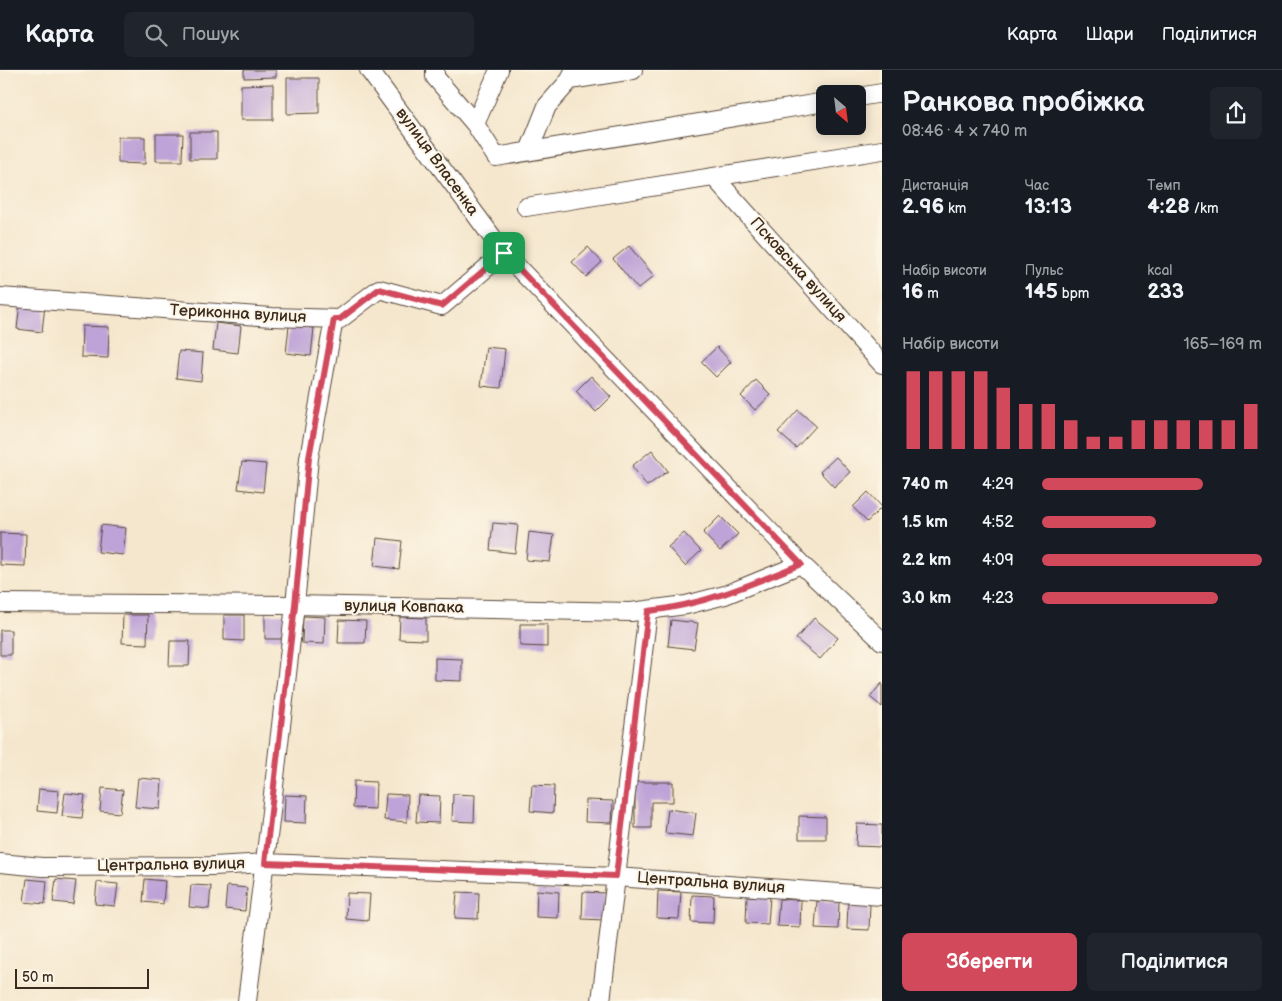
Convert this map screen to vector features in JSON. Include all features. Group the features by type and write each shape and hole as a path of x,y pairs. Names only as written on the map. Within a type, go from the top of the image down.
{"street":[{"name":"вулиця Власенка","path":"369,70 504,253 801,564 882,641"},
{"path":"435,70 435,77 476,124 496,157 816,103"},
{"path":"476,124 499,70"},
{"path":"529,151 547,106 572,75 633,70"},
{"path":"866,96 882,93"},
{"path":"526,207 882,150"},
{"name":"Псковська вулиця","path":"714,177 882,364"},
{"path":"247,1001 295,605 309,458 334,319 340,319 379,289 442,306 504,253"},
{"name":"Териконна вулиця","path":"0,297 272,317 334,319"},
{"name":"вулиця Ковпака","path":"0,603 295,605 631,612 686,605 725,595 801,564"},
{"path":"601,1001 648,611"},
{"name":"Центральна вулиця","path":"0,863 42,867 213,866 265,863 616,876 882,896"}],"building":[{"path":"244,70 276,70 276,77 244,78"},
{"path":"287,78 319,78 319,113 287,114"},
{"path":"273,84 273,120 241,120 241,85"},
{"path":"190,132 217,132 217,159 190,159"},
{"path":"156,134 183,134 182,161 156,161"},
{"path":"118,137 145,137 145,164 118,163"},
{"path":"629,246 654,276 638,289 613,259"},
{"path":"588,247 602,262 586,277 572,262"},
{"path":"20,302 45,305 42,332 17,329"},
{"path":"216,323 241,326 238,353 213,350"},
{"path":"82,326 109,327 108,358 81,357"},
{"path":"289,326 314,328 311,356 286,353"},
{"path":"486,347 505,349 501,388 481,386"},
{"path":"717,347 731,362 716,377 701,362"},
{"path":"179,351 203,353 201,381 176,378"},
{"path":"591,376 611,397 596,412 576,391"},
{"path":"756,380 771,395 755,410 741,396"},
{"path":"798,410 816,426 796,448 778,432"},
{"path":"652,450 668,471 647,486 632,466"},
{"path":"836,457 850,472 834,487 820,472"},
{"path":"242,462 266,464 263,492 238,489"},
{"path":"868,492 882,507 867,522 853,507"},
{"path":"720,516 738,534 720,551 703,533"},
{"path":"493,523 518,525 515,553 490,550"},
{"path":"101,525 126,528 123,555 98,552"},
{"path":"529,532 554,535 550,562 526,560"},
{"path":"0,533 26,534 25,566 0,565"},
{"path":"684,533 701,551 685,566 668,547"},
{"path":"377,538 402,541 399,569 374,566"},
{"path":"265,614 285,614 285,639 265,639"},
{"path":"123,615 148,615 147,644 122,643"},
{"path":"224,615 244,615 244,641 224,640"},
{"path":"303,616 325,617 324,644 302,643"},
{"path":"400,617 426,618 426,640 399,639"},
{"path":"814,618 838,638 820,659 796,639"},
{"path":"339,620 366,621 365,643 338,643"},
{"path":"671,620 698,623 694,649 668,646"},
{"path":"520,624 547,624 547,647 520,646"},
{"path":"0,630 11,630 11,655 0,655"},
{"path":"170,641 190,641 189,666 169,666"},
{"path":"435,658 462,659 462,681 435,680"},
{"path":"882,683 882,707 870,697"},
{"path":"138,778 162,780 160,809 135,807"},
{"path":"354,781 376,782 375,809 353,808"},
{"path":"635,782 673,782 673,802 651,802 651,828 635,828"},
{"path":"532,785 554,786 553,813 530,811"},
{"path":"102,788 123,790 120,813 100,811"},
{"path":"39,789 59,791 57,813 37,811"},
{"path":"65,793 85,795 82,818 62,816"},
{"path":"386,794 408,795 407,822 384,820"},
{"path":"453,794 475,795 474,822 452,821"},
{"path":"285,795 307,796 306,823 284,822"},
{"path":"418,795 440,796 439,823 416,822"},
{"path":"586,800 613,801 612,823 585,822"},
{"path":"668,809 696,813 693,836 665,833"},
{"path":"799,816 826,817 826,839 799,839"},
{"path":"857,824 882,825 882,847 856,846"},
{"path":"27,879 47,881 45,904 24,902"},
{"path":"56,879 76,881 73,904 53,902"},
{"path":"145,879 165,881 163,904 143,902"},
{"path":"97,882 118,884 115,906 95,904"},
{"path":"191,885 211,886 209,909 189,907"},
{"path":"227,886 247,888 245,911 225,909"},
{"path":"537,890 559,892 558,918 536,917"},
{"path":"658,891 681,892 679,919 657,918"},
{"path":"457,892 479,893 478,919 455,918"},
{"path":"583,892 606,893 604,920 582,919"},
{"path":"347,893 370,894 368,921 346,919"},
{"path":"692,895 714,896 713,923 691,922"},
{"path":"747,896 770,897 768,924 746,923"},
{"path":"779,899 801,900 800,927 777,926"},
{"path":"817,901 839,902 838,929 815,928"},
{"path":"848,902 870,903 869,930 847,929"}],"route":[{"path":"504,253 801,564 725,595 686,605 648,611 616,876 265,863 295,605 309,458 334,319 340,319 379,289 442,306 504,253"}]}
